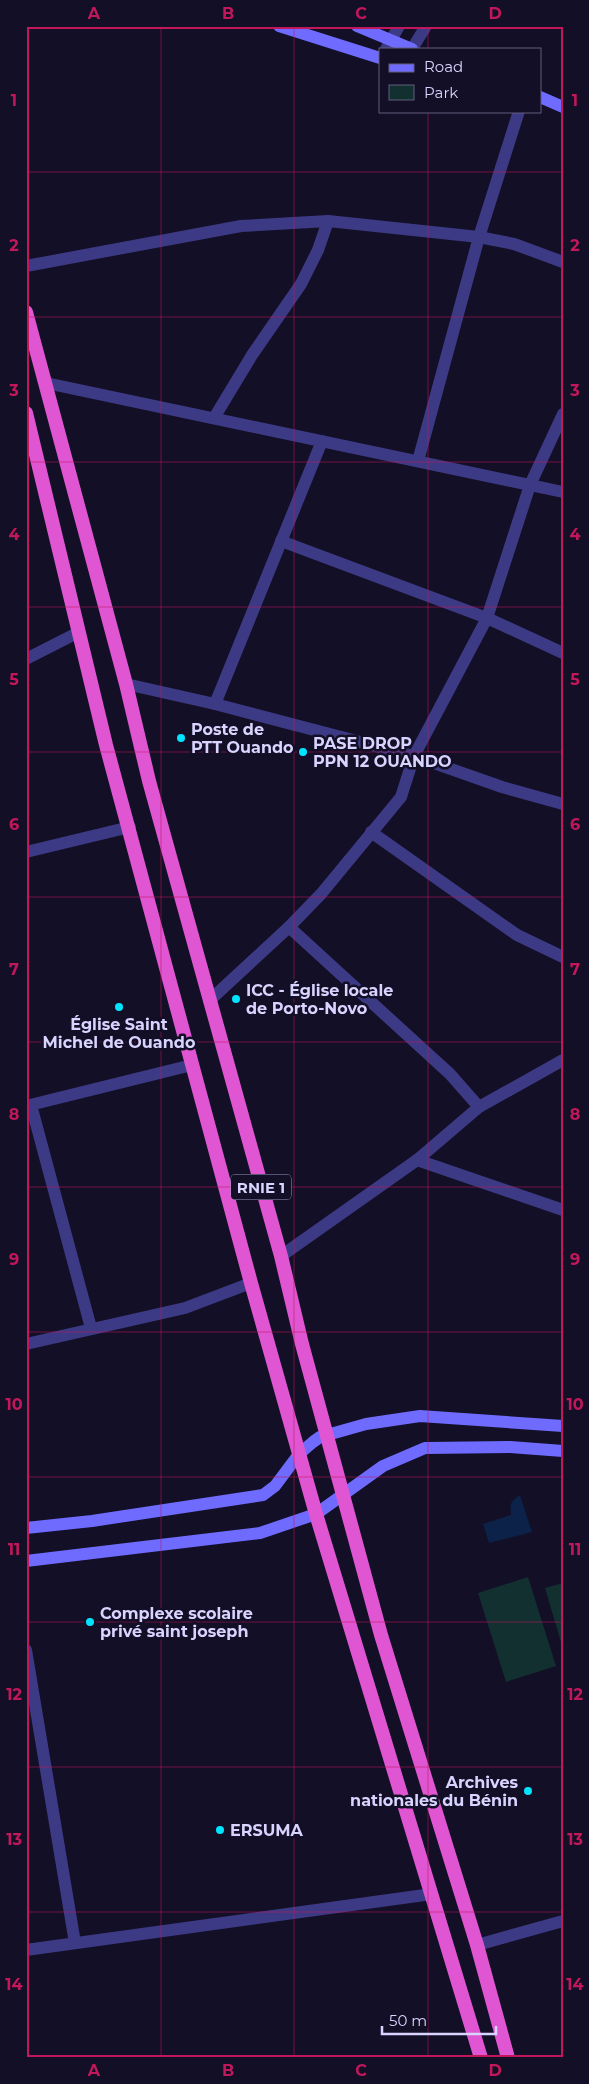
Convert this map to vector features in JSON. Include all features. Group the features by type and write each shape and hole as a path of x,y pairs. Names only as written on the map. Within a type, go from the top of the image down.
{"highway":[{"name":"RNIE 1","path":"26,312 126,684 148,781 280,1256 326,1435 344,1493 384,1644 477,1946 508,2058"},
{"name":"RNIE 1","path":"26,414 106,745 130,826 251,1283 316,1514 482,2058"}],"main road":[{"path":"279,26 379,58"},
{"path":"357,26 388,44 407,48"},
{"path":"542,98 563,107"},
{"path":"26,1528 92,1521 264,1494 275,1486 299,1454 313,1442 326,1435 366,1424 420,1416 563,1426"},
{"path":"26,1561 260,1534 316,1514 394,1459 425,1448 510,1446 563,1451"}],"street":[{"path":"388,44 399,26"},
{"path":"413,48 426,26"},
{"path":"418,460 479,237 519,112"},
{"path":"214,418 252,355 301,284 318,250 328,221"},
{"path":"26,266 241,226 328,221 479,237 522,246 563,262"},
{"path":"46,383 563,492"},
{"path":"209,1001 289,927 321,894 401,797 414,756 487,618 530,485 563,414"},
{"path":"215,704 322,441"},
{"path":"281,541 487,618 563,653"},
{"path":"26,659 79,632"},
{"path":"126,684 215,704 414,756 502,787 563,804"},
{"path":"26,852 130,826"},
{"path":"371,832 517,935 563,956"},
{"path":"289,927 456,1081 479,1107"},
{"path":"280,1256 417,1160 479,1107 563,1060"},
{"path":"91,1328 28,1106 192,1065"},
{"path":"417,1160 563,1210"},
{"path":"26,1344 185,1308 251,1283"},
{"path":"26,1650 75,1943"},
{"path":"26,1950 432,1894"},
{"path":"477,1946 563,1921"}],"green space":[{"path":"528,1577 556,1666 506,1682 478,1593"},
{"path":"563,1583 563,1649 545,1588"}],"water":[{"path":"520,1495 532,1532 489,1543 483,1524 511,1515 511,1503"}],"place":[{"name":"Poste de PTT Ouando","path":"181,738"},
{"name":"PASE DROP PPN 12 OUANDO","path":"303,752"},
{"name":"ICC - Église locale de Porto-Novo","path":"236,999"},
{"name":"Église Saint Michel de Ouando","path":"119,1007"},
{"name":"Complexe scolaire privé saint joseph","path":"90,1622"},
{"name":"Archives nationales du Bénin","path":"528,1791"},
{"name":"ERSUMA","path":"220,1830"}]}
